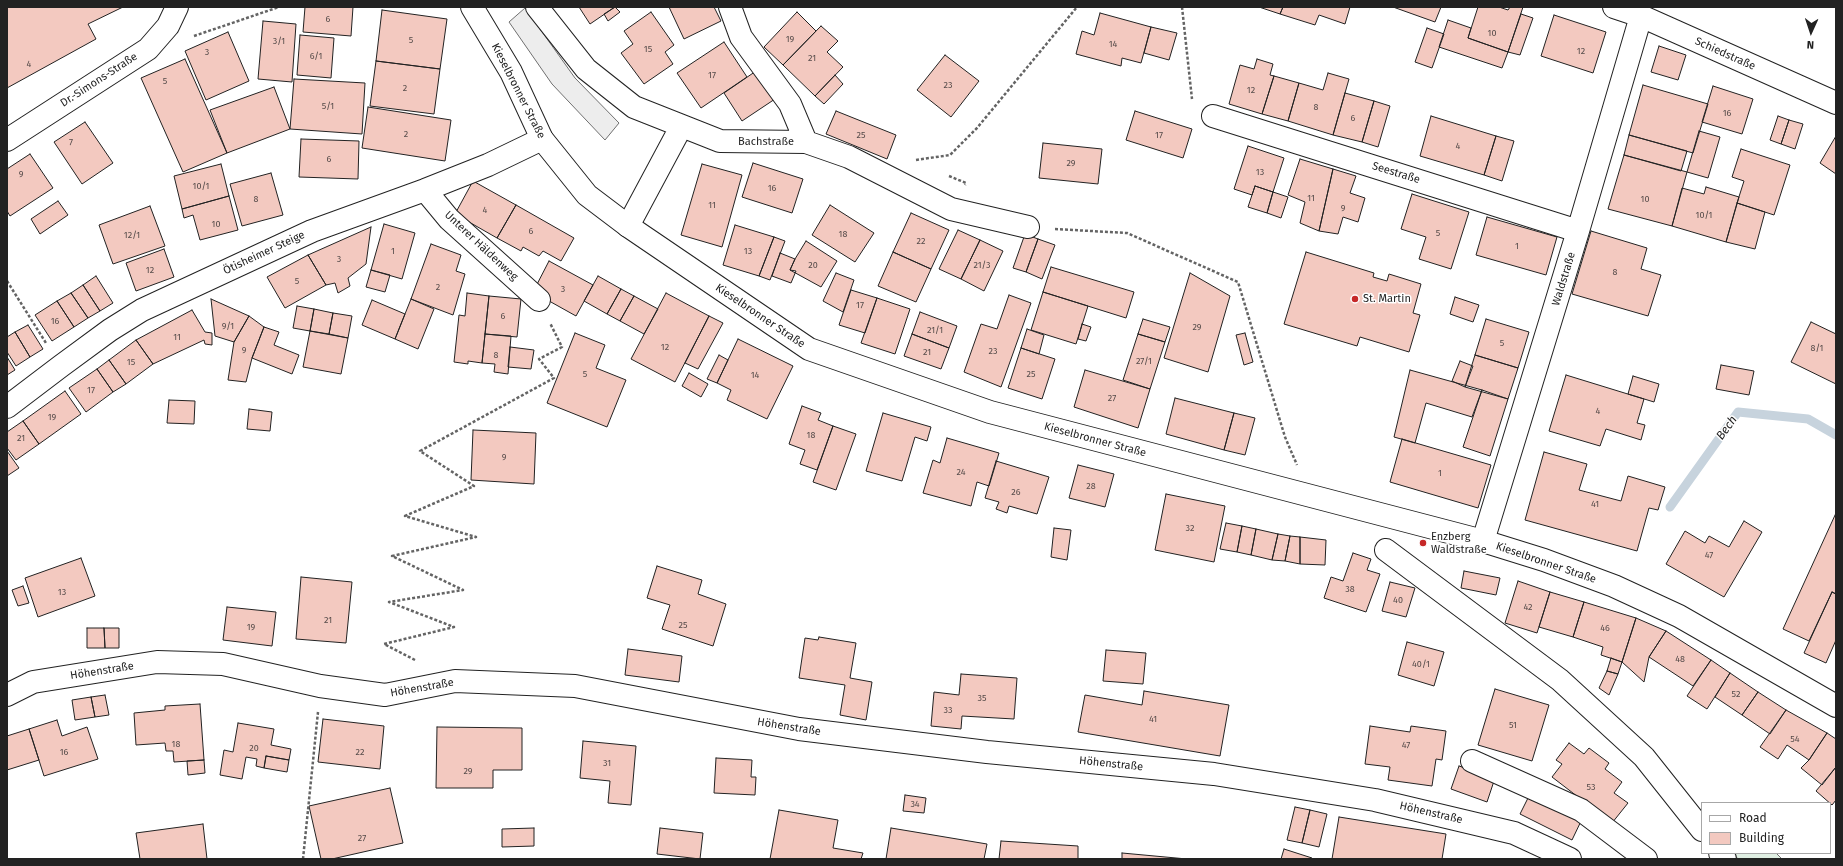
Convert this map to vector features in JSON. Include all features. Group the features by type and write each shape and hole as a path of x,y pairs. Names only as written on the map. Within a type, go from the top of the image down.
{"street":[{"name":"Kieselbronner Straße","path":"472,7 511,72 542,139 587,195 628,226 809,349 990,412 1483,541 1544,560 1600,581 1679,616 1836,706"},
{"name":"Bachstraße","path":"537,7 581,73 634,107 681,127 720,141 806,142 848,157 951,209 1028,227"},
{"path":"730,7 741,37 790,104 806,142"},
{"name":"Schiedstraße","path":"1614,7 1641,16 1836,103"},
{"name":"Dr.-Simons-Straße","path":"7,140 148,49 172,16"},
{"name":"Waldstraße","path":"1483,541 1578,231 1641,16"},
{"name":"Seestraße","path":"1213,116 1578,231"},
{"path":"628,226 681,127"},
{"name":"Ötisheimer Steige","path":"7,407 110,330 142,310 312,231 425,190 488,165 542,139"},
{"name":"Unterer Häldenweg","path":"425,190 449,219 539,300"},
{"path":"1386,550 1560,680 1644,757 1701,829"},
{"name":"Höhenstraße","path":"7,695 33,682 157,662 223,664 320,686 385,695 455,681 575,686 799,729 987,752 1214,774 1391,804 1514,833 1570,859"},
{"path":"1472,761 1581,810 1646,859"}],"path":[{"path":"172,16 190,37 279,7"},
{"path":"918,164 912,161 950,155 977,128 1077,7"},
{"path":"1182,7 1193,107 1213,116"},
{"path":"946,174 966,183"},
{"path":"1028,227 1127,233 1238,282 1285,437 1300,472 1299,493"},
{"path":"7,281 61,366"},
{"path":"416,661 384,644 454,627 389,602 463,590 392,556 476,537 405,516 474,486 420,451 554,378 539,359 562,347 539,300"},
{"path":"303,859 320,686"}],"green space":[{"path":"1734,854 1777,854 1782,859 1738,859"}],"shaded area":[{"path":"525,8 575,78 619,123 605,140 552,84 509,22"}],"building":[{"path":"7,7 123,7 88,24 96,39 7,88"},
{"path":"305,7 353,7 351,36 303,32"},
{"path":"579,7 615,7 590,24"},
{"path":"615,7 620,12 608,21 604,14"},
{"path":"669,7 714,7 721,21 684,39"},
{"path":"1259,7 1283,7 1280,14"},
{"path":"1283,7 1350,7 1345,24 1319,15 1315,25 1280,14"},
{"path":"1393,7 1441,7 1435,22"},
{"path":"1478,7 1499,7 1508,10 1510,7 1523,7 1508,52 1468,38"},
{"path":"382,10 447,19 440,69 376,61"},
{"path":"651,12 674,45 665,52 673,64 644,84 621,53 633,44 624,31"},
{"path":"797,12 816,31 783,65 764,47"},
{"path":"1100,13 1151,27 1141,63 1122,58 1121,66 1076,54 1082,31 1094,35"},
{"path":"1521,14 1533,18 1520,55 1508,52"},
{"path":"1554,15 1606,32 1593,73 1541,56"},
{"path":"1448,20 1471,28 1468,38 1508,52 1502,68 1439,47"},
{"path":"263,21 296,24 292,82 258,79"},
{"path":"821,26 838,41 827,52 843,67 815,96 783,65"},
{"path":"1151,27 1177,33 1169,60 1144,53"},
{"path":"1427,28 1444,34 1432,68 1415,62"},
{"path":"228,32 249,81 206,100 185,51"},
{"path":"300,35 334,38 331,78 297,75"},
{"path":"724,42 747,77 701,108 677,73"},
{"path":"1659,46 1686,55 1678,80 1651,72"},
{"path":"945,55 979,81 951,117 917,90"},
{"path":"185,59 227,153 183,172 141,78"},
{"path":"1257,59 1273,64 1270,75 1274,76 1262,114 1229,104 1240,65 1254,69"},
{"path":"376,61 440,69 434,114 370,106"},
{"path":"759,69 778,97 742,121 724,93"},
{"path":"1328,73 1349,79 1333,135 1288,121 1299,83 1323,90"},
{"path":"835,75 843,84 824,104 815,96"},
{"path":"1274,76 1299,83 1288,121 1262,114"},
{"path":"294,79 365,83 362,134 290,129"},
{"path":"1643,85 1708,104 1693,153 1629,135"},
{"path":"1713,86 1753,99 1742,134 1702,122"},
{"path":"274,87 290,129 227,153 210,110"},
{"path":"1345,93 1374,101 1362,142 1333,135"},
{"path":"1374,101 1390,106 1378,147 1362,142"},
{"path":"368,107 451,120 445,161 362,148"},
{"path":"836,111 896,135 887,159 826,134"},
{"path":"1135,111 1192,129 1183,158 1126,140"},
{"path":"1431,116 1496,136 1484,175 1420,156"},
{"path":"1778,116 1789,120 1781,144 1770,140"},
{"path":"1789,120 1803,124 1795,149 1781,144"},
{"path":"85,122 113,163 82,184 54,142"},
{"path":"1699,131 1720,137 1708,178 1687,172"},
{"path":"1629,135 1687,151 1681,171 1624,155"},
{"path":"1496,136 1514,141 1502,181 1484,175"},
{"path":"1836,136 1836,174 1820,163"},
{"path":"301,139 359,141 358,179 299,177"},
{"path":"1043,143 1102,149 1098,184 1039,178"},
{"path":"1248,146 1284,158 1273,192 1255,186 1252,195 1234,189"},
{"path":"1741,149 1790,165 1774,215 1737,203 1744,181 1732,177"},
{"path":"30,154 53,188 10,216 7,211 7,169"},
{"path":"1624,155 1687,172 1672,226 1608,209"},
{"path":"1300,159 1333,169 1319,231 1300,223 1305,202 1288,195"},
{"path":"753,163 803,179 792,213 742,197"},
{"path":"221,164 229,196 182,209 174,176"},
{"path":"702,164 742,175 722,247 681,235"},
{"path":"1333,169 1356,176 1350,193 1365,198 1358,222 1343,217 1338,234 1319,231"},
{"path":"271,173 283,215 242,226 230,184"},
{"path":"473,181 516,205 497,238 455,214"},
{"path":"1255,186 1273,192 1267,213 1248,207"},
{"path":"1706,187 1739,197 1726,242 1672,226 1682,188 1704,194"},
{"path":"1273,192 1288,197 1281,218 1267,213"},
{"path":"1412,194 1469,212 1451,269 1419,259 1426,237 1401,229"},
{"path":"229,196 238,230 200,240 193,215 184,218 182,209"},
{"path":"58,201 68,215 40,234 31,219"},
{"path":"1737,203 1765,212 1755,249 1726,242"},
{"path":"516,205 574,238 561,261 543,251 539,256 523,247 521,251 497,238"},
{"path":"830,205 874,233 855,262 812,235"},
{"path":"150,206 165,246 113,264 99,225"},
{"path":"911,213 949,230 931,269 893,252"},
{"path":"1487,217 1557,237 1546,275 1476,255"},
{"path":"384,224 415,233 402,279 371,270"},
{"path":"735,225 774,237 759,276 723,265"},
{"path":"371,227 366,264 348,278 350,286 338,293 335,283 326,285 308,255"},
{"path":"958,230 980,240 961,279 939,269"},
{"path":"1591,231 1647,248 1641,269 1661,275 1648,316 1572,294"},
{"path":"1025,234 1038,239 1026,272 1013,268"},
{"path":"774,237 785,241 770,280 759,276"},
{"path":"1038,239 1055,245 1042,279 1026,272"},
{"path":"980,240 1003,251 984,291 961,279"},
{"path":"806,241 837,261 821,287 790,270"},
{"path":"431,244 461,255 456,271 465,274 453,315 411,299"},
{"path":"164,249 174,277 136,291 126,263"},
{"path":"893,252 931,269 916,302 878,286"},
{"name":"St. Martin","path":"1306,252 1374,273 1373,277 1387,281 1389,274 1421,284 1413,313 1420,315 1409,352 1360,337 1357,346 1284,324"},
{"path":"780,253 795,259 790,270 796,271 791,283 772,276"},
{"path":"308,255 326,285 285,308 267,277"},
{"path":"549,261 593,285 576,316 533,292"},
{"path":"1051,267 1134,292 1126,318 1043,292"},
{"path":"371,270 390,275 385,292 366,287"},
{"path":"836,273 854,280 843,312 823,301"},
{"path":"1190,273 1230,296 1208,372 1164,358"},
{"path":"96,276 113,303 100,311 83,285"},
{"path":"598,276 621,289 607,314 584,301"},
{"path":"83,285 100,311 88,318 71,293"},
{"path":"621,289 634,296 620,321 607,314"},
{"path":"851,290 877,298 865,333 839,325"},
{"path":"1043,292 1088,306 1076,344 1031,330"},
{"path":"71,293 88,318 74,327 57,301"},
{"path":"467,293 489,296 482,363 468,361 468,364 454,362 459,315 465,316"},
{"path":"666,293 709,316 675,382 631,359"},
{"path":"1009,295 1031,303 1001,387 964,372 981,324 997,329"},
{"path":"489,296 521,299 517,337 485,334"},
{"path":"634,296 658,309 644,334 620,321"},
{"path":"1455,297 1479,305 1473,322 1450,314"},
{"path":"877,298 910,309 895,354 861,343"},
{"path":"211,299 249,316 234,342 215,336"},
{"path":"411,299 434,309 418,349 395,339"},
{"path":"372,300 405,314 395,339 362,325"},
{"path":"57,301 74,327 52,341 35,315"},
{"path":"297,306 314,309 310,331 293,328"},
{"path":"314,309 333,313 329,334 310,331"},
{"path":"192,310 205,332 212,333 212,345 205,344 204,340 153,364 136,340"},
{"path":"920,312 957,326 949,348 912,334"},
{"path":"333,313 352,316 348,338 329,334"},
{"path":"249,316 264,327 252,358 246,382 228,380 234,342"},
{"path":"709,316 723,323 698,369 685,363"},
{"path":"1143,319 1170,327 1165,342 1138,334"},
{"path":"1486,319 1529,332 1518,368 1475,355"},
{"path":"1811,322 1836,334 1836,384 1791,362"},
{"path":"1082,324 1091,327 1086,341 1078,339"},
{"path":"28,325 43,349 30,357 15,332"},
{"path":"264,327 279,332 274,345 299,355 292,374 252,358"},
{"path":"1027,329 1044,335 1039,354 1021,348"},
{"path":"310,331 348,338 341,374 303,367"},
{"path":"15,332 30,357 16,366 7,352 7,337"},
{"path":"575,333 605,345 596,368 626,380 607,427 547,403"},
{"path":"1245,333 1253,362 1244,365 1236,335"},
{"path":"485,334 511,336 508,374 494,372 495,364 482,363"},
{"path":"912,334 949,348 941,369 904,356"},
{"path":"1138,334 1165,342 1150,389 1123,380"},
{"path":"738,339 793,366 767,419 727,400 731,390 717,383"},
{"path":"136,340 153,364 126,384 109,360"},
{"path":"510,347 534,350 531,369 508,367"},
{"path":"1021,348 1055,359 1042,399 1008,388"},
{"path":"719,355 728,360 717,383 707,379"},
{"path":"1475,355 1518,368 1508,399 1465,387"},
{"path":"7,357 15,370 7,375"},
{"path":"109,360 126,384 113,392 97,369"},
{"path":"1460,361 1473,366 1465,387 1452,381"},
{"path":"1721,365 1754,371 1749,395 1716,389"},
{"path":"97,369 113,392 86,412 69,388"},
{"path":"1085,370 1150,389 1138,428 1074,407"},
{"path":"1410,370 1482,390 1472,417 1426,403 1415,443 1394,437"},
{"path":"689,373 708,384 701,397 682,386"},
{"path":"1566,375 1644,399 1637,423 1645,425 1641,440 1606,429 1600,446 1549,431"},
{"path":"1633,376 1659,384 1654,402 1628,394"},
{"path":"1482,390 1508,399 1490,456 1463,447"},
{"path":"65,391 81,414 39,444 23,421"},
{"path":"1175,398 1234,413 1224,450 1166,434"},
{"path":"169,400 195,401 194,424 167,423"},
{"path":"802,406 821,413 818,420 833,426 817,470 800,464 805,450 789,444"},
{"path":"249,409 272,412 270,431 247,429"},
{"path":"883,413 931,427 927,441 915,437 902,481 866,471"},
{"path":"1234,413 1255,418 1245,455 1224,450"},
{"path":"23,421 39,444 16,460 7,448 7,432"},
{"path":"833,426 856,434 836,490 813,482"},
{"path":"473,430 536,433 534,484 471,480"},
{"path":"947,438 999,453 989,486 977,482 971,506 923,493 933,460 940,463"},
{"path":"1402,439 1491,465 1478,508 1390,482"},
{"path":"7,451 19,468 7,476"},
{"path":"1544,452 1587,464 1579,490 1621,501 1628,476 1665,487 1658,510 1649,508 1637,551 1525,520"},
{"path":"996,461 1049,477 1037,514 1009,506 1007,513 996,509 999,502 985,498"},
{"path":"1078,465 1114,474 1105,507 1069,498"},
{"path":"1166,494 1225,506 1214,562 1155,550"},
{"path":"1836,513 1836,594 1832,592 1809,641 1783,629"},
{"path":"1744,521 1762,532 1724,597 1666,564 1685,531 1705,543 1709,536 1729,547"},
{"path":"1226,523 1242,526 1237,552 1220,549"},
{"path":"1242,526 1256,529 1251,555 1237,552"},
{"path":"1054,528 1071,530 1067,560 1051,557"},
{"path":"1256,529 1278,534 1272,560 1251,555"},
{"path":"1278,534 1290,536 1285,561 1272,560"},
{"path":"1290,536 1300,537 1300,564 1285,561"},
{"path":"1300,537 1326,540 1325,565 1300,564"},
{"path":"1353,553 1371,559 1367,570 1380,574 1366,612 1324,598 1331,577 1343,581"},
{"path":"81,558 95,596 38,617 25,578"},
{"path":"657,566 702,580 698,594 726,604 713,646 662,629 670,605 647,598"},
{"path":"1464,571 1500,578 1496,595 1461,588"},
{"path":"301,577 352,582 346,643 296,639"},
{"path":"1518,581 1550,592 1537,633 1505,623"},
{"path":"1390,582 1415,588 1406,617 1382,611"},
{"path":"23,586 29,603 18,606 12,590"},
{"path":"1550,592 1584,602 1573,637 1539,627"},
{"path":"1832,592 1836,594 1836,640 1826,663 1804,653"},
{"path":"1584,602 1636,618 1622,662 1601,655 1603,647 1573,637"},
{"path":"227,607 276,612 272,646 223,640"},
{"path":"1636,618 1666,631 1649,657 1644,682 1622,662"},
{"path":"87,628 104,628 105,648 87,648"},
{"path":"104,628 119,628 119,648 105,648"},
{"path":"1666,631 1711,660 1693,686 1649,657"},
{"path":"819,637 856,643 850,678 872,682 866,720 840,715 845,685 799,678 805,638 818,640"},
{"path":"1407,642 1444,652 1434,686 1398,675"},
{"path":"628,649 682,656 679,682 625,675"},
{"path":"1106,650 1146,653 1143,684 1103,681"},
{"path":"1611,658 1622,662 1618,674 1607,671"},
{"path":"1711,660 1730,673 1707,709 1687,696"},
{"path":"1607,671 1618,674 1609,695 1599,688"},
{"path":"1730,673 1758,692 1742,715 1715,697"},
{"path":"961,674 1017,678 1014,719 962,716 961,729 931,726 934,692 959,695"},
{"path":"1495,689 1549,705 1532,761 1478,745"},
{"path":"1144,691 1229,705 1220,756 1078,732 1085,695 1142,705"},
{"path":"1758,692 1786,710 1770,734 1742,715"},
{"path":"105,695 109,715 95,717 91,697"},
{"path":"91,697 95,717 75,720 72,700"},
{"path":"200,704 204,760 174,762 173,751 166,751 165,743 136,745 134,713 165,710 165,706"},
{"path":"1786,710 1827,733 1809,760 1787,745 1778,759 1760,747"},
{"path":"323,719 384,726 380,769 318,762"},
{"path":"57,720 62,736 87,727 98,759 44,776 29,729"},
{"path":"238,723 274,729 271,745 291,749 289,760 266,756 264,768 256,766 257,759 246,757 242,779 220,775 224,750 233,752"},
{"path":"1370,726 1410,732 1411,726 1446,731 1442,760 1436,759 1432,786 1388,780 1390,767 1365,764"},
{"path":"437,727 522,728 522,770 493,770 493,788 436,788"},
{"path":"29,729 39,760 7,770 7,736"},
{"path":"1827,733 1836,739 1836,767 1822,785 1801,768 1809,760"},
{"path":"583,741 636,746 631,805 608,803 610,781 580,778"},
{"path":"1569,743 1584,754 1589,748 1609,763 1605,769 1622,782 1614,793 1628,803 1612,823 1552,777 1562,764 1556,760"},
{"path":"266,756 289,760 287,772 264,768"},
{"path":"716,758 752,760 751,777 756,777 755,795 714,793"},
{"path":"204,760 205,773 188,775 187,761"},
{"path":"1459,766 1495,778 1487,802 1451,789"},
{"path":"1836,767 1836,800 1832,805 1831,802 1829,802 1816,791"},
{"path":"390,788 403,843 332,859 321,859 309,806"},
{"path":"1531,792 1583,817 1572,840 1520,814"},
{"path":"905,795 926,798 924,813 903,811"},
{"path":"1295,807 1310,810 1302,843 1287,840"},
{"path":"779,810 838,820 833,848 863,853 861,859 770,859"},
{"path":"1310,810 1327,814 1319,847 1302,843"},
{"path":"1339,817 1446,834 1442,859 1332,859"},
{"path":"203,824 207,859 140,859 136,833"},
{"path":"534,828 534,846 502,847 502,829"},
{"path":"660,828 703,833 700,859 657,854"},
{"path":"891,828 987,844 984,859 886,859"},
{"path":"1001,841 1078,846 1078,859 999,859"},
{"path":"1284,849 1312,858 1312,859 1281,859"},
{"path":"1122,853 1187,859 1122,859"}],"waterway":[{"name":"Bech","path":"1670,507 1738,412 1808,419 1836,435"}],"place":[{"name":"St. Martin","path":"1355,299"},
{"name":"Enzberg Waldstraße","path":"1423,543"}]}
